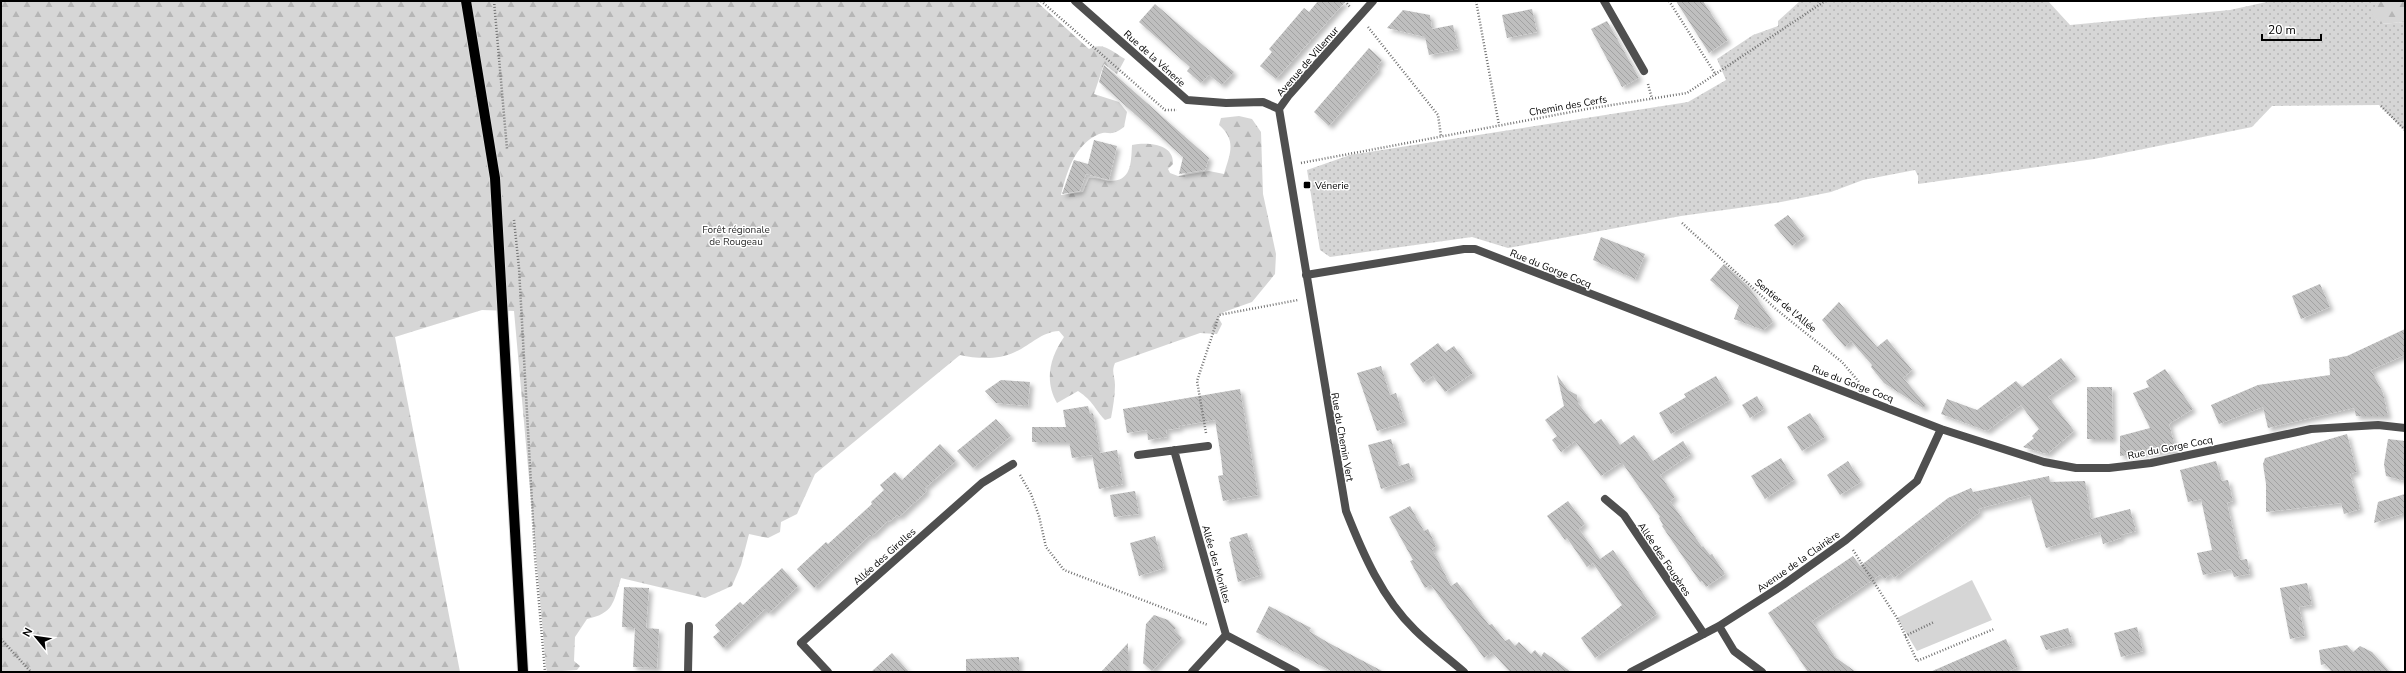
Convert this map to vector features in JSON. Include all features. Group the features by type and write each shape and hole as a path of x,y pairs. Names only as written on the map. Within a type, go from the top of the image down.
{"main road":[{"path":"466,1 495,178 523,672"}],"street":[{"name":"Rue de la Vénerie","path":"1075,1 1187,100 1226,103 1262,102 1279,109"},
{"name":"Avenue de Villemur","path":"1289,166 1279,109 1289,95 1373,1"},
{"path":"1604,1 1644,71"},
{"name":"Rue du Chemin Vert","path":"1289,166 1346,511 1362,550 1390,600 1415,630 1464,672"},
{"name":"Rue du Gorge Cocq","path":"1306,275 1464,249 1475,250 1876,402 1941,429 2044,462 2083,468 2109,468 2151,463 2310,429 2378,425 2405,428"},
{"name":"Avenue de la Clairière","path":"1631,672 1719,626 1783,585 1846,540 1917,481 1941,429"},
{"path":"1138,455 1208,446"},
{"name":"Allée des Morilles","path":"1174,450 1226,635"},
{"name":"Allée des Girolles","path":"828,672 801,642 982,483 1013,464"},
{"name":"Allée des Fougères","path":"1606,499 1624,515 1704,634"},
{"path":"688,672 689,626"},
{"path":"1719,626 1734,651 1762,672"},
{"path":"1192,672 1226,635 1296,672"}],"path":[{"path":"1041,1 1165,110 1177,110 1187,100"},
{"path":"1476,1 1499,125"},
{"path":"1669,1 1716,75"},
{"name":"Chemin des Cerfs","path":"1289,166 1499,125 1688,93 1825,1"},
{"path":"1382,44 1438,115 1441,136"},
{"path":"2381,106 2405,130"},
{"name":"Sentier de l'Allée","path":"1682,223 1777,310 1842,362 1876,402"},
{"path":"1208,446 1196,381 1219,315 1310,298"},
{"path":"1013,464 1031,494 1040,516 1046,548 1064,570 1206,624 1226,635"},
{"path":"1846,540 1897,618 1917,661 1994,629"},
{"path":"1905,636 1934,622"},
{"path":"1,639 31,672"}],"green space":[{"name":"Forêt régionale de Rougeau","path":"1,1 1036,1 1089,49 1099,46 1108,48 1125,59 1117,74 1104,64 1094,94 1119,102 1127,112 1124,127 1112,133 1099,134 1083,145 1069,168 1061,195 1083,192 1089,178 1097,178 1108,181 1116,181 1121,179 1128,171 1130,165 1132,145 1138,144 1152,144 1164,148 1169,152 1172,157 1173,164 1168,169 1170,173 1178,176 1209,171 1224,174 1230,153 1230,142 1225,131 1219,125 1221,118 1239,116 1252,119 1261,132 1263,194 1276,254 1275,274 1252,302 1224,312 1218,317 1222,324 1217,334 1200,333 1115,363 1113,372 1115,393 1112,414 1111,418 1105,420 1090,402 1078,391 1057,403 1051,386 1050,369 1055,353 1064,337 1059,331 1036,339 1009,355 995,358 981,358 960,355 815,474 797,514 781,522 780,532 768,538 749,534 741,565 732,586 705,598 621,578 614,600 608,610 596,617 587,619 575,637 574,661 580,666 577,670 547,672 546,667 514,311 482,310 395,337 460,672 1,672"},
{"path":"1800,1 2048,1 2070,25 2230,10 2271,1 2378,1 2373,14 2380,24 2405,22 2405,131 2379,105 2272,106 2252,127 2094,159 1918,184 1918,176 1915,170 1863,180 1831,192 1781,202 1681,216 1508,248 1472,237 1330,257 1320,250 1307,170 1350,155 1688,102 1726,80 1717,59 1753,35 1778,26 1778,21"},
{"path":"2378,1 2405,1 2405,22 2380,24 2372,14"},
{"path":"1972,580 1992,620 1917,651 1897,618"}],"building":[{"path":"1318,1 1346,1 1276,79 1260,66 1272,52 1269,49 1304,8 1309,12"},
{"path":"1676,1 1703,1 1728,40 1709,53"},
{"path":"1155,4 1234,72 1222,85 1209,75 1201,83 1187,71 1190,67 1139,22"},
{"path":"1532,9 1537,32 1507,38 1502,15"},
{"path":"1403,10 1430,15 1432,29 1453,25 1458,49 1429,55 1425,37 1387,28"},
{"path":"1607,21 1639,78 1622,87 1591,29"},
{"path":"1369,48 1382,60 1377,67 1379,69 1329,126 1314,112"},
{"path":"1104,65 1209,158 1205,170 1179,174 1183,157 1099,82"},
{"path":"1094,140 1117,146 1109,180 1086,174 1080,191 1062,194 1074,160 1088,164"},
{"path":"1788,215 1805,236 1792,246 1774,225"},
{"path":"1601,237 1645,254 1635,279 1593,260"},
{"path":"1724,264 1749,287 1773,322 1763,330 1734,319 1739,305 1710,280"},
{"path":"2320,284 2330,307 2301,319 2292,296"},
{"path":"1839,302 1877,347 1887,339 1912,370 1903,378 1926,405 1923,408 1884,383 1871,367 1872,365 1851,341 1845,347 1822,320"},
{"path":"2405,329 2405,355 2371,370 2383,393 2388,416 2356,416 2354,408 2268,428 2263,407 2219,424 2211,405 2258,385 2330,375 2329,359 2347,356"},
{"path":"1438,343 1445,352 1454,346 1473,373 1445,392 1433,376 1423,383 1410,364"},
{"path":"2061,358 2076,377 2048,397 2074,431 2047,454 2023,447 2034,438 2032,436 2039,429 2021,405 1987,431 1941,414 1947,399 1977,410 2016,381 2022,387"},
{"path":"1381,366 1390,395 1396,393 1405,422 1377,431 1357,373"},
{"path":"2165,369 2193,409 2169,424 2176,450 2120,456 2120,436 2150,428 2133,393 2149,387 2146,381"},
{"path":"1557,375 1568,390 1577,395 1578,403 1594,424 1601,419 1620,445 1634,435 1653,461 1683,441 1691,454 1660,475 1675,497 1670,501 1702,547 1703,546 1710,555 1712,554 1725,574 1706,587 1702,581 1700,582 1662,526 1660,517 1623,464 1620,463 1601,476 1575,441 1561,452 1552,440 1557,436 1545,420 1564,406"},
{"path":"1716,376 1730,400 1671,434 1659,413 1686,397 1684,394"},
{"path":"1001,380 1030,382 1028,406 996,403 985,391"},
{"path":"2087,387 2112,387 2113,439 2087,439"},
{"path":"1240,389 1258,495 1223,501 1218,476 1223,475 1215,420 1179,426 1180,428 1166,430 1167,437 1148,440 1147,430 1127,433 1123,409"},
{"path":"1757,396 1764,409 1750,418 1742,405"},
{"path":"1088,406 1090,414 1093,413 1100,453 1117,450 1123,484 1099,489 1092,455 1072,458 1069,442 1032,442 1032,427 1066,427 1063,410"},
{"path":"1810,413 1825,437 1802,451 1787,427"},
{"path":"996,419 1011,436 973,468 957,451"},
{"path":"2347,434 2357,472 2350,474 2360,509 2344,514 2341,503 2266,512 2266,484 2263,464 2265,458"},
{"path":"1391,439 1399,466 1409,463 1413,478 1381,489 1368,445"},
{"path":"2388,439 2405,441 2405,481 2386,476 2384,464"},
{"path":"940,444 956,461 925,488 927,491 899,517 897,515 872,536 870,535 814,588 797,569 826,542 828,544 872,504 871,502 884,490 880,485 895,472 902,480"},
{"path":"1781,458 1794,480 1765,499 1751,476"},
{"path":"1848,461 1861,482 1840,495 1827,475"},
{"path":"2216,461 2222,481 2228,480 2233,501 2227,503 2240,560 2247,559 2250,574 2234,577 2231,569 2203,575 2197,553 2212,550 2201,499 2188,502 2180,470"},
{"path":"2049,476 2050,482 2085,481 2091,519 2130,509 2136,531 2121,535 2121,538 2103,544 2100,532 2046,548 2030,495 1978,509 1980,512 1894,578 1891,574 1884,579 1880,575 1812,621 1835,657 1856,672 1808,672 1768,613 1853,556 1860,566 1948,498 1971,488 1973,492"},
{"path":"1135,491 1139,514 1114,517 1110,495"},
{"path":"2405,494 2405,513 2374,523 2378,502"},
{"path":"1568,501 1585,524 1579,529 1600,559 1613,550 1657,614 1595,658 1581,638 1622,605 1593,563 1587,567 1567,538 1565,540 1547,516"},
{"path":"1410,506 1424,531 1428,529 1436,546 1432,549 1451,586 1457,582 1489,625 1492,624 1505,641 1509,639 1515,646 1519,642 1531,654 1535,650 1541,657 1544,652 1571,672 1510,672 1492,652 1484,658 1431,585 1425,588 1410,561 1413,560 1389,517"},
{"path":"1247,533 1261,575 1238,582 1229,542 1231,541 1230,538"},
{"path":"1155,536 1164,568 1139,576 1130,543"},
{"path":"782,568 798,586 769,613 765,609 723,648 713,637 720,631 715,625 740,602 743,605"},
{"path":"2307,583 2312,605 2299,607 2305,636 2290,639 2280,588"},
{"path":"624,587 649,588 646,628 659,629 657,668 633,667 635,628 622,627"},
{"path":"1269,606 1311,628 1309,631 1327,642 1384,672 1333,672 1256,632"},
{"path":"1154,615 1168,620 1176,628 1174,630 1182,638 1152,671 1143,663 1146,624"},
{"path":"2137,627 2143,651 2121,657 2114,633"},
{"path":"2068,628 2073,643 2046,650 2040,636"},
{"path":"2006,639 2018,667 2008,672 1930,672"},
{"path":"1128,643 1128,672 1101,672"},
{"path":"2347,645 2353,652 2360,646 2372,652 2390,672 2332,672 2325,664 2321,665 2319,650"},
{"path":"892,653 909,672 871,672"},
{"path":"1019,657 1019,672 966,672 966,659"}],"place":[{"name":"Vénerie","path":"1307,185"}]}
